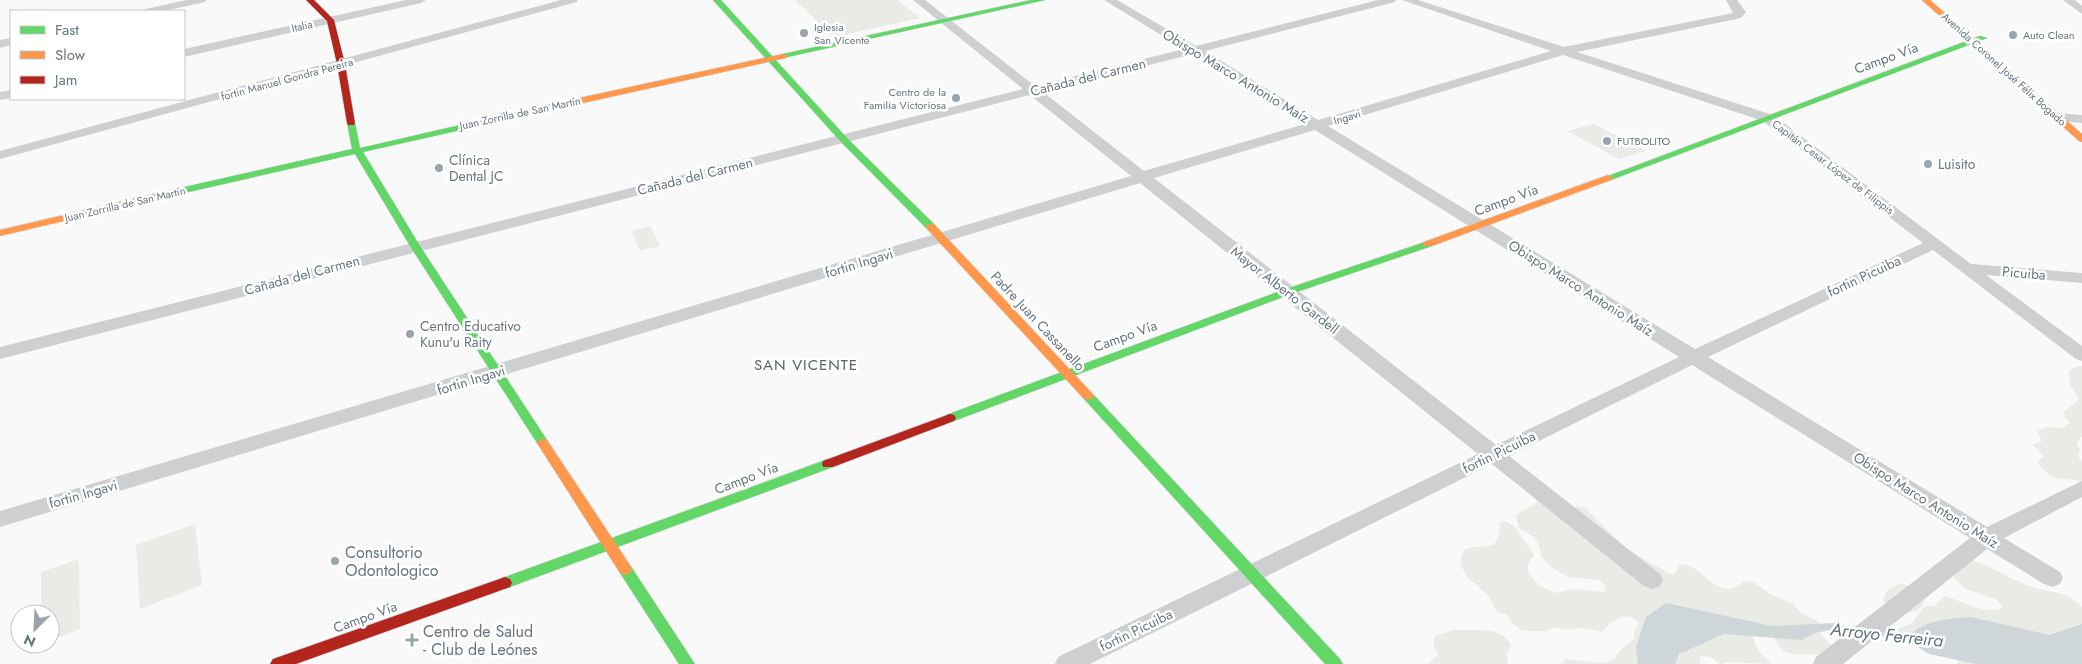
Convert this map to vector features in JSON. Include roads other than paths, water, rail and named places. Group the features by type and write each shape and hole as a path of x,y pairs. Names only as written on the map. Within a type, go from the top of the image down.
{"street":[{"path":"155,10 201,0"},
{"path":"310,0 330,20 341,64 356,149 415,246 687,664"},
{"name":"Italia","path":"185,53 421,0"},
{"name":"fortin Manuel Gondra Pereira","path":"0,155 573,0"},
{"name":"Padre Juan Cassanello","path":"717,0 844,140 942,238 1335,664"},
{"name":"Mayor Alberto Gardell","path":"918,0 1652,580"},
{"name":"Juan Zorrilla de San Martín","path":"0,233 356,149 1041,0"},
{"name":"Obispo Marco Antonio Maíz","path":"1109,0 1195,50 2052,578"},
{"name":"Cañada del Carmen","path":"0,353 415,246 844,140 1390,0"},
{"name":"Capitán Cesar López de Filippis","path":"1407,0 1768,118 2082,355"},
{"name":"Ingavi","path":"942,238 1563,51 1737,16 1740,12 1731,0"},
{"name":"Avenida Coronel José Félix Bogado","path":"1926,0 2079,121"},
{"name":"Avenida Coronel José Félix Bogado","path":"1941,0 1978,40 2082,139"},
{"path":"2068,0 2082,11"},
{"name":"Campo Vía","path":"278,664 610,546 1067,373 1287,292 1480,226 1978,40"},
{"path":"2058,117 2079,121"},
{"name":"fortin Ingavi","path":"0,519 942,238"},
{"name":"fortin Picuiba","path":"1067,664 1693,357 1934,244"},
{"name":"Picuiba","path":"1966,268 2082,278"},
{"path":"1825,664 1987,537 2082,488"}],"waterway":[{"name":"Arroyo Ferreira","path":"1820,629 1829,627 1856,630"},
{"name":"Arroyo Ferreira","path":"1875,632 1914,637"}],"place":[{"name":"Iglesia San Vicente","path":"804,33"},
{"name":"Auto Clean","path":"2013,35"},
{"name":"Centro de la Familia Victoriosa","path":"956,98"},
{"name":"FUTBOLITO","path":"1607,141"},
{"name":"Luisito","path":"1928,164"},
{"name":"Clínica Dental JC","path":"439,168"},
{"name":"Centro Educativo Kunu'u Raity","path":"410,334"},
{"name":"Consultorio Odontologico","path":"335,561"},
{"name":"Centro de Salud - Club de Leónes","path":"412,640"}],"district":[{"name":"SAN VICENTE","path":"806,365"}]}
